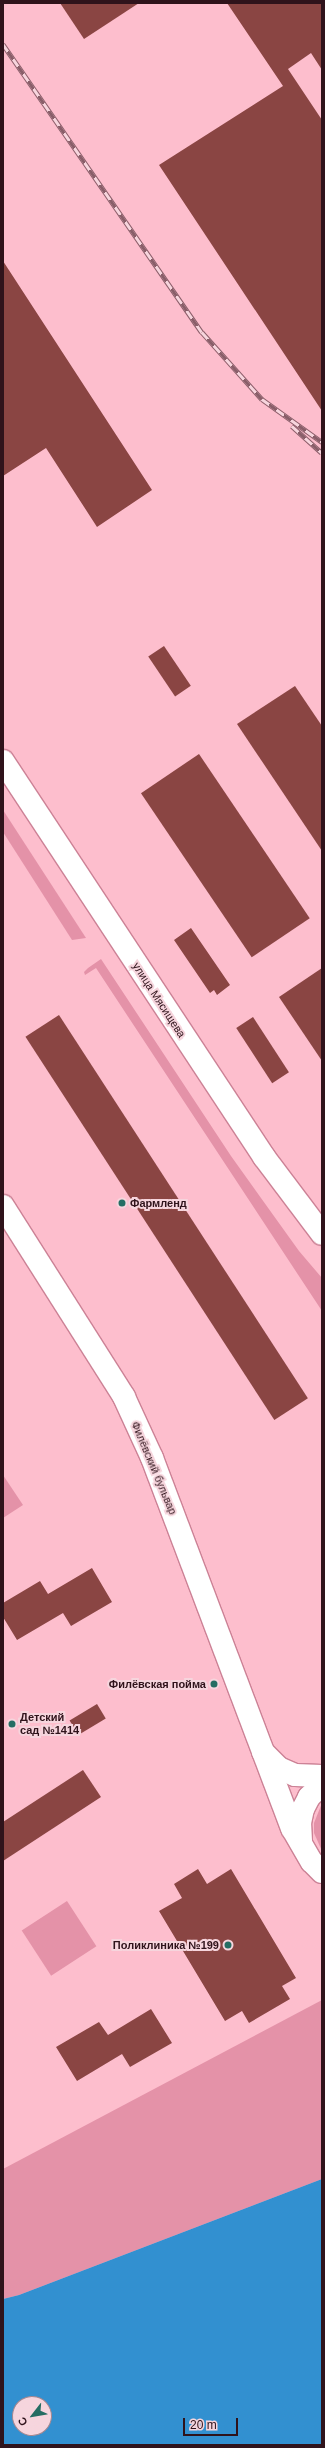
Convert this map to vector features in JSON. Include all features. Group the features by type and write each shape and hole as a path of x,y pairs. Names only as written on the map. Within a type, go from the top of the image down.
{"street":[{"name":"улица Мясищева","path":"3,761 264,1157 322,1234"},
{"name":"Филёвский бульвар","path":"3,1206 124,1397 146,1444 292,1828 312,1862 322,1872"},
{"name":"Филёвский бульвар","path":"262,1751 279,1768 295,1775 322,1776"},
{"name":"Филёвский бульвар","path":"304,1850 300,1836 303,1809 309,1797 322,1785"}],"shaded area":[{"path":"3,810 86,938 72,940 3,832"},
{"path":"101,959 231,1156 299,1251 322,1278 322,1311 96,968 85,975 84,972 88,968"},
{"path":"3,1475 23,1505 3,1518"},
{"path":"322,1803 322,1851 314,1833 314,1823"},
{"path":"67,1901 96,1946 51,1976 22,1930"},
{"path":"322,2000 322,2179 19,2295 3,2299 3,2169"}],"water":[{"path":"322,2179 322,2445 3,2445 3,2299 19,2295"}],"building":[{"path":"60,3 139,3 84,39"},
{"path":"227,3 322,3 322,70 311,53 288,69 322,120 322,411 159,165 283,86"},
{"path":"3,261 152,490 97,527 46,448 3,476"},
{"path":"164,646 191,686 175,696 148,657"},
{"path":"295,686 322,726 322,851 237,724"},
{"path":"199,754 310,918 252,957 141,793"},
{"path":"191,928 230,985 217,995 214,990 210,993 174,940"},
{"path":"322,968 322,1061 279,997"},
{"path":"59,1015 308,1398 274,1420 25,1037"},
{"path":"253,1017 289,1072 272,1083 236,1028"},
{"path":"92,1568 112,1602 71,1626 63,1613 17,1640 3,1617 3,1603 40,1581 48,1594"},
{"path":"97,1704 106,1719 78,1735 70,1720"},
{"path":"83,1770 101,1797 3,1861 3,1822"},
{"name":"Поликлиника №199","path":"198,1869 207,1884 231,1869 296,1978 282,1986 290,1999 249,2023 242,2011 225,2021 159,1911 182,1898 174,1884"},
{"path":"151,2009 172,2043 130,2067 122,2054 77,2081 56,2047 99,2022 108,2035"}],"railway":[{"path":"3,44 202,332 262,399 322,442"},
{"path":"292,426 322,453"}],"place":[{"name":"Фармленд","path":"122,1203"},
{"name":"Филёвская пойма","path":"214,1684"},
{"name":"Детский сад №1414","path":"12,1724"},
{"name":"Поликлиника №199","path":"228,1945"}]}
